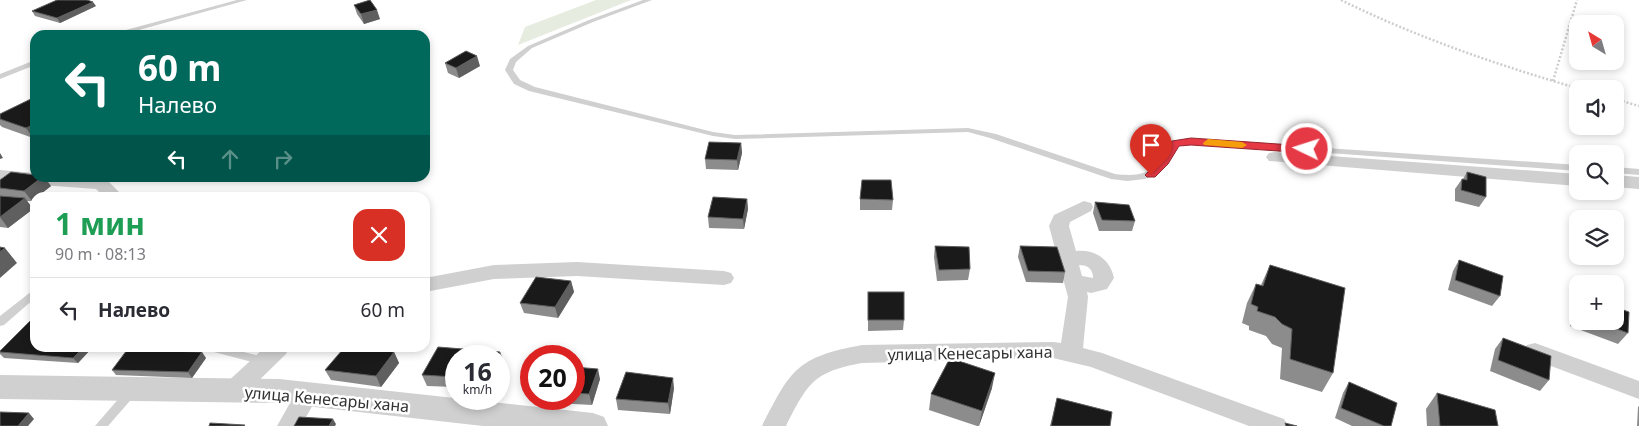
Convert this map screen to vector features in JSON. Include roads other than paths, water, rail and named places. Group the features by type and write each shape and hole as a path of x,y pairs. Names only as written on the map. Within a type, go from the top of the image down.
{"street":[{"path":"1275,157 1569,179"},
{"path":"0,176 30,178"},
{"path":"76,182 101,184 110,192"},
{"path":"1624,182 1639,183"},
{"path":"1071,354 1078,297 1059,226 1061,219 1084,207"},
{"path":"1068,260 1082,257 1089,258 1103,271 1104,278 1100,284 1091,286 1075,281"},
{"path":"430,284 494,272 577,269 724,278"},
{"name":"улица Кенесары хана","path":"774,426 799,381 813,369 832,360 862,354 1053,350 1094,359 1276,426"},
{"path":"1535,351 1639,390"},
{"path":"233,391 269,353"},
{"name":"улица Кенесары хана","path":"0,387 279,391 593,426"},
{"path":"289,426 307,394"}],"lane":[{"path":"132,30 244,0"},
{"path":"649,0 591,21 530,47 513,61 509,70 517,82 532,89 713,134 735,137 968,130 993,136 1114,177 1131,180 1151,175 1164,162 1176,143 1191,142 1569,167"},
{"path":"0,77 30,64"},
{"path":"1624,171 1639,172"},
{"path":"0,322 30,297"},
{"path":"101,426 133,390"}]}
